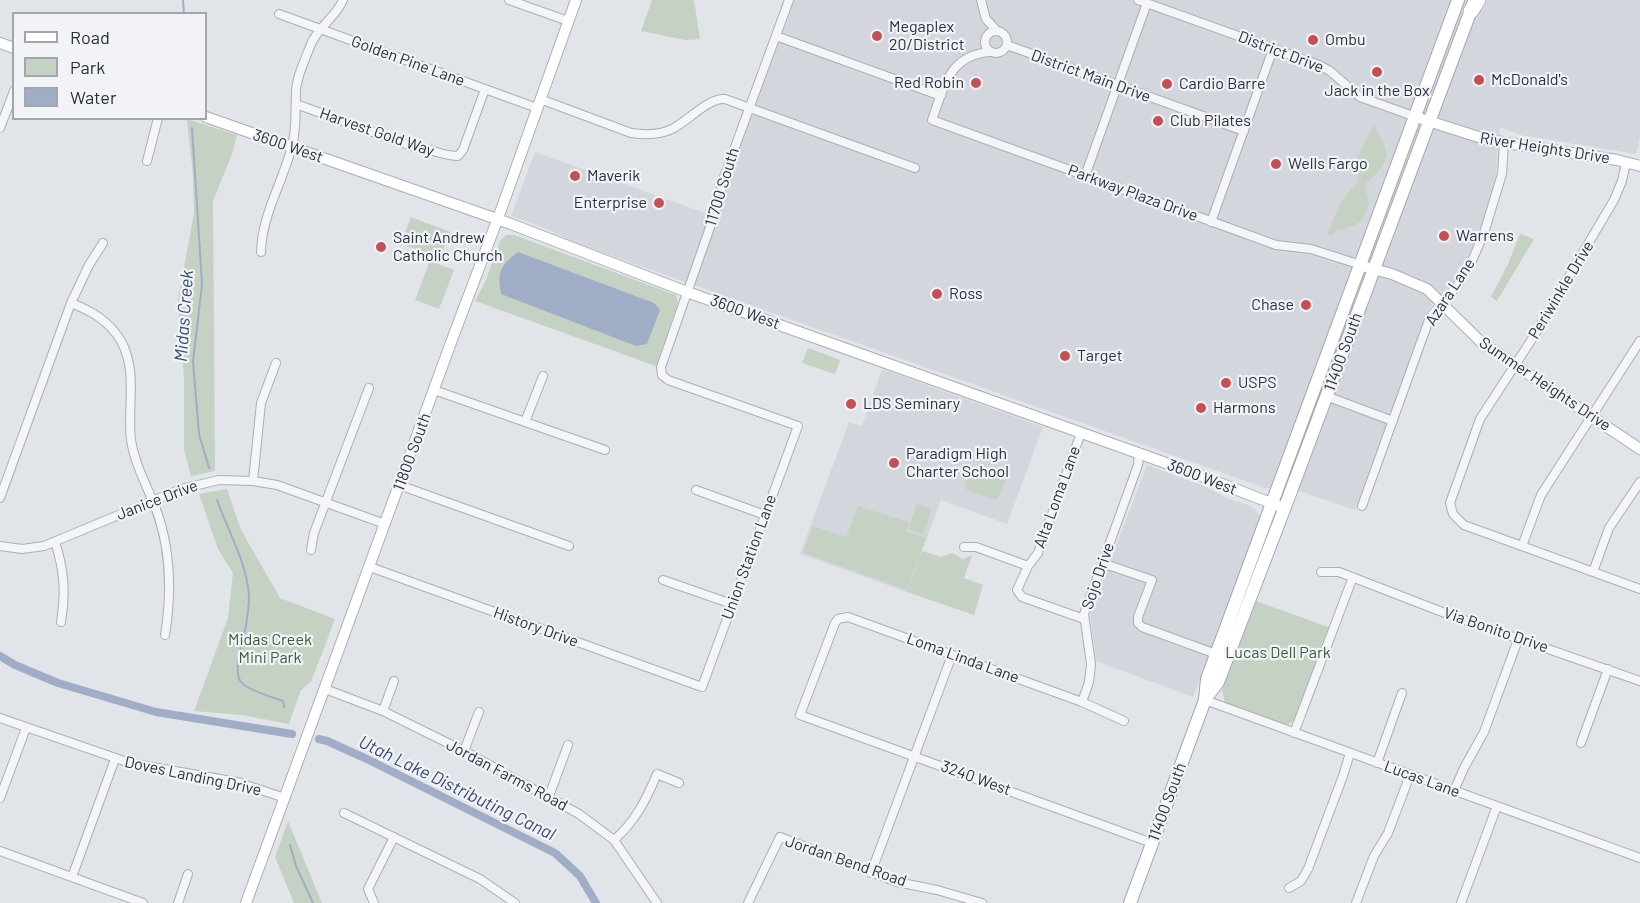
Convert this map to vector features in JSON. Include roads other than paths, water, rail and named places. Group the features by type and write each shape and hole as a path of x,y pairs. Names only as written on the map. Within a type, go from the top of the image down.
{"main road":[{"name":"11800 South","path":"246,903 576,0"},
{"name":"11400 South","path":"1130,903 1205,700 1207,679 1216,654 1458,0"},
{"name":"11400 South","path":"1205,700 1218,682 1299,472 1428,122 1475,4"},
{"name":"3600 West","path":"207,117 497,219 687,292 1138,453 1284,508"},
{"name":"River Heights Drive","path":"1416,117 1473,136 1504,143 1640,166"},
{"name":"Summer Heights Drive","path":"1360,265 1422,286 1435,295 1470,332 1515,366 1640,449"},
{"path":"1326,396 1322,393 1336,348 1334,337"},
{"path":"1299,472 1304,442 1317,405 1317,395 1313,393"}],"street":[{"path":"261,252 264,228 291,148 297,122 296,89 312,41 320,29 330,21 343,0"},
{"path":"509,0 568,21"},
{"name":"11700 South","path":"789,0 748,107 661,367 662,375 668,380 798,426"},
{"path":"981,0 986,19 985,47 990,52"},
{"path":"1085,176 1118,86 1143,2"},
{"name":"District Drive","path":"1143,2 1325,68 1360,97 1416,117"},
{"name":"Golden Pine Lane","path":"279,14 485,89 631,133 663,132 673,129 719,98 748,107"},
{"path":"972,55 1000,53 1007,45 1005,36 986,19"},
{"path":"985,38 991,32 997,31"},
{"path":"776,36 941,96"},
{"name":"Parkway Plaza Drive","path":"985,38 972,55 958,63 953,70 932,120 1276,244 1311,249 1360,265"},
{"name":"District Main Drive","path":"1007,45 1244,132"},
{"path":"1212,222 1273,49"},
{"name":"Harvest Gold Way","path":"296,104 414,147 426,148 449,156 458,156 463,150 485,89"},
{"path":"1,124 12,96"},
{"path":"748,107 915,168"},
{"path":"147,161 157,120"},
{"name":"Azara Lane","path":"1362,506 1428,322 1461,279 1484,233 1502,174 1504,143"},
{"name":"Periwinkle Drive","path":"1522,546 1464,525 1453,514 1451,498 1478,423 1515,366 1614,200 1622,181 1626,162"},
{"path":"0,498 71,303 89,265 103,243"},
{"path":"71,303 87,309 105,321 116,333 124,349 131,376 132,447 163,530 170,572 169,613 165,635"},
{"path":"1640,341 1541,495 1522,546 1640,588"},
{"path":"253,481 261,403 276,363"},
{"path":"525,422 543,376"},
{"path":"311,550 314,533 369,388"},
{"path":"434,390 605,450"},
{"path":"1326,396 1393,421"},
{"name":"Union Station Lane","path":"702,687 798,426"},
{"name":"Alta Loma Lane","path":"1081,433 1038,553 1028,566 1018,587 1020,596 1084,619"},
{"name":"Sojo Drive","path":"1082,702 1089,682 1091,664 1084,619 1085,610 1138,465 1138,453"},
{"name":"Janice Drive","path":"0,546 32,548 55,542 152,500 206,482 236,479 277,485 386,524"},
{"path":"1593,572 1610,528 1640,482"},
{"path":"399,485 569,546"},
{"path":"696,490 765,514"},
{"path":"55,542 62,563 65,584 61,622"},
{"path":"963,547 976,547 1028,566"},
{"path":"1102,563 1152,580 1138,617 1138,623 1142,627 1216,654"},
{"name":"History Drive","path":"370,567 702,687"},
{"name":"Via Bonito Drive","path":"1321,572 1337,572 1353,577 1450,615 1519,637 1640,681"},
{"path":"1294,733 1353,577"},
{"path":"663,580 732,604"},
{"name":"Loma Linda Lane","path":"800,715 835,623 843,617 855,618 1082,702 1124,721"},
{"path":"1454,791 1461,773 1484,732 1519,637"},
{"path":"871,873 952,655"},
{"path":"1581,743 1608,669"},
{"path":"383,711 394,681"},
{"name":"Jordan Farms Road","path":"325,689 383,711 464,751 579,814 615,840 657,903"},
{"path":"1377,763 1402,693"},
{"name":"Lucas Lane","path":"1205,700 1640,858"},
{"path":"464,751 479,712"},
{"name":"3240 West","path":"800,715 1152,843"},
{"name":"Doves Landing Drive","path":"0,718 115,759 148,768 237,782 285,798"},
{"path":"0,798 26,728"},
{"path":"549,796 568,745"},
{"path":"1289,888 1301,881 1308,869 1350,753"},
{"path":"72,877 115,759"},
{"path":"615,840 628,828 644,804 657,774 679,783"},
{"path":"1356,903 1374,856 1388,833 1410,775"},
{"path":"1461,903 1497,806"},
{"path":"345,813 480,879 515,903"},
{"path":"374,903 368,888 394,837"},
{"name":"Jordan Bend Road","path":"748,903 780,837 897,882 937,890 982,903"},
{"path":"0,851 143,903"},
{"path":"178,903 188,874"}],"water":[{"path":"518,252 654,303 660,310 647,344 636,346 501,294 499,280 501,270 507,261"}],"waterway":[{"name":"Midas Creek","path":"183,0 184,12"},
{"name":"Midas Creek","path":"192,128 202,284 193,362 199,434 209,468"},
{"name":"Midas Creek","path":"217,500 241,559 248,584 248,608 238,661 238,676 241,682 249,688 283,701 284,707"},
{"name":"Utah Lake Distributing Canal","path":"0,656 15,665 58,683 156,712 292,734"},
{"name":"Utah Lake Distributing Canal","path":"319,739 367,759 555,853 580,876 596,903"},
{"name":"Midas Creek","path":"290,845 296,866 313,903"}],"place":[{"name":"Megaplex 20/District","path":"877,36"},
{"name":"Ombu","path":"1313,40"},
{"name":"Jack in the Box","path":"1377,72"},
{"name":"McDonald's","path":"1479,80"},
{"name":"Red Robin","path":"976,83"},
{"name":"Cardio Barre","path":"1167,84"},
{"name":"Club Pilates","path":"1158,121"},
{"name":"Wells Fargo","path":"1276,164"},
{"name":"Maverik","path":"575,176"},
{"name":"Enterprise","path":"659,203"},
{"name":"Warrens","path":"1444,236"},
{"name":"Saint Andrew Catholic Church","path":"381,247"},
{"name":"Ross","path":"937,294"},
{"name":"Chase","path":"1306,305"},
{"name":"Target","path":"1065,356"},
{"name":"USPS","path":"1226,383"},
{"name":"LDS Seminary","path":"851,404"},
{"name":"Harmons","path":"1201,408"},
{"name":"Paradigm High Charter School","path":"894,463"}],"park label":[{"name":"Midas Creek Mini Park","path":"270,649"},
{"name":"Lucas Dell Park","path":"1278,653"}]}
